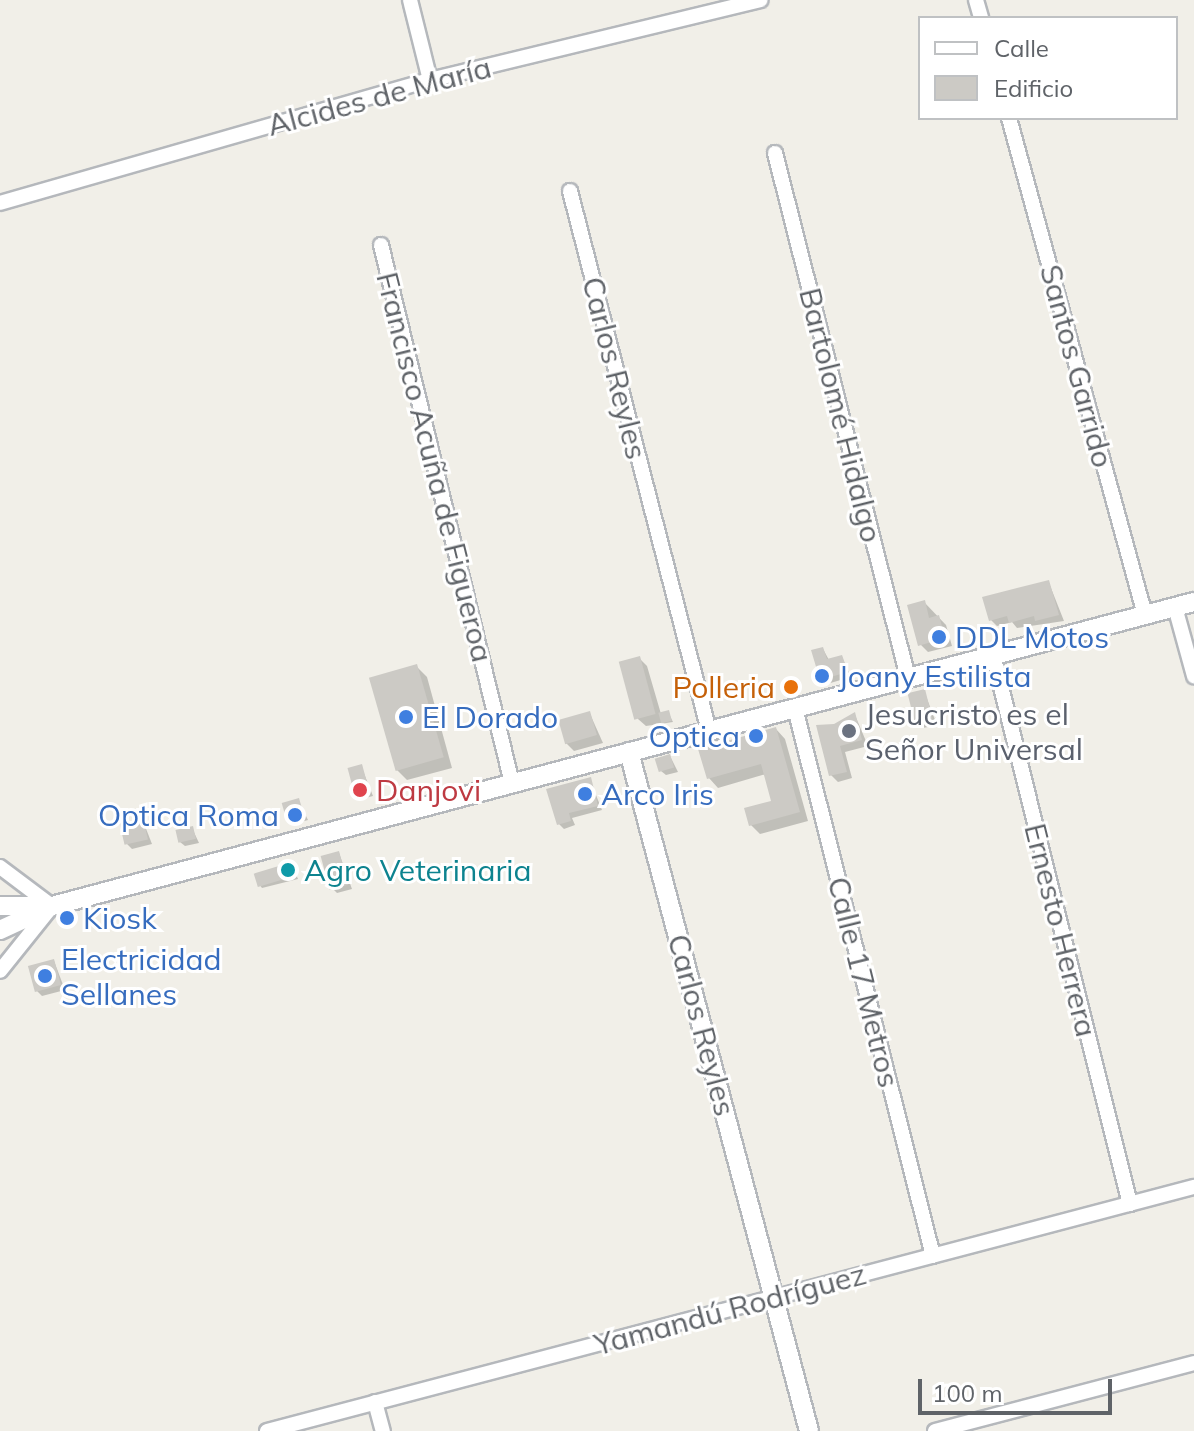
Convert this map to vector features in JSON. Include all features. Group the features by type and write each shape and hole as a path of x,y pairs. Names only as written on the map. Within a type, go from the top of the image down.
{"street":[{"path":"410,0 430,80"},
{"name":"Alcides de María","path":"0,203 430,80 760,0"},
{"name":"Santos Garrido","path":"1010,120 1145,615"},
{"name":"Bartolomé Hidalgo","path":"775,153 908,678"},
{"name":"Carlos Reyles","path":"570,191 709,731"},
{"name":"Francisco Acuña de Figueroa","path":"381,245 512,783"},
{"path":"0,930 52,906 1194,602"},
{"path":"1175,607 1194,676"},
{"name":"Ernesto Herrera","path":"993,655 1130,1204"},
{"name":"Calle 17 Metros","path":"795,708 933,1256"},
{"name":"Carlos Reyles","path":"629,752 809,1431"},
{"path":"0,867 52,906"},
{"path":"0,906 52,906"},
{"path":"0,971 52,906"},
{"name":"Yamandú Rodríguez","path":"267,1431 1194,1187"},
{"path":"935,1431 1194,1363"},
{"path":"375,1402 383,1431"}],"building":[{"path":"1049,580 1059,615 1035,621 1034,616 1009,623 1007,616 989,621 982,597"},
{"path":"925,600 929,618 939,615 945,638 918,646 907,605"},
{"path":"823,647 827,659 842,655 848,672 820,680 811,650"},
{"path":"640,656 656,714 634,720 619,662"},
{"name":"El Dorado","path":"417,664 444,757 396,771 369,678"},
{"path":"925,689 933,720 915,724 908,693"},
{"path":"669,710 672,721 661,723 658,713"},
{"path":"590,711 597,735 565,744 558,720"},
{"path":"855,712 862,740 840,746 847,772 829,776 816,725 834,724"},
{"path":"776,727 800,812 749,826 744,808 771,801 761,764 707,779 698,749"},
{"path":"670,754 674,767 659,772 655,759"},
{"path":"362,764 369,791 355,795 348,768"},
{"path":"591,777 598,806 569,813 571,821 557,825 546,789"},
{"path":"299,798 304,816 287,821 282,803"},
{"path":"143,818 148,839 125,845 120,823"},
{"path":"193,826 196,839 178,843 175,830"},
{"path":"339,851 348,885 330,890 321,856"},
{"path":"292,862 296,875 258,887 254,874"},
{"name":"Electricidad Sellanes","path":"54,959 61,985 35,992 28,966"}],"place":[{"name":"DDL Motos","path":"939,637"},
{"name":"Joany Estilista","path":"822,676"},
{"name":"Polleria","path":"791,687"},
{"name":"El Dorado","path":"406,717"},
{"name":"Jesucristo es el Señor Universal","path":"849,731"},
{"name":"Optica","path":"756,736"},
{"name":"Danjovi","path":"360,790"},
{"name":"Arco Iris","path":"585,794"},
{"name":"Optica Roma","path":"295,815"},
{"name":"Agro Veterinaria","path":"288,870"},
{"name":"Kiosk","path":"67,918"},
{"name":"Electricidad Sellanes","path":"45,976"}]}
